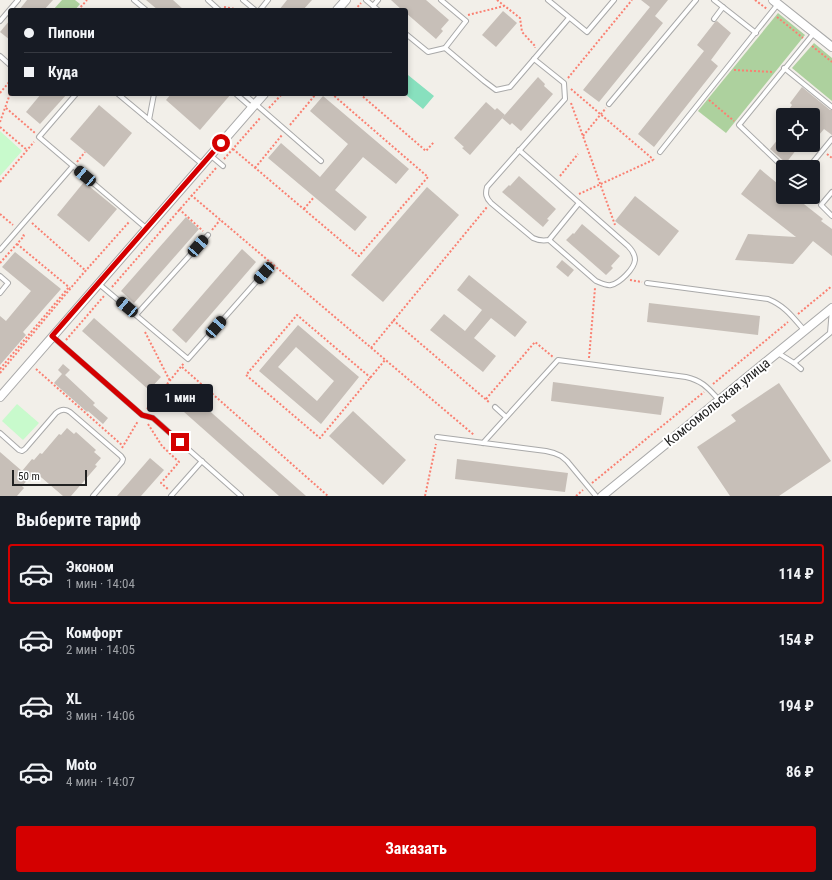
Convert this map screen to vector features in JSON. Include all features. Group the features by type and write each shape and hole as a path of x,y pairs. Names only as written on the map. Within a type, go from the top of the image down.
{"street":[{"path":"339,8 346,0"},
{"path":"776,2 832,47"},
{"path":"0,396 262,96"},
{"name":"Комсомольская улица","path":"602,496 832,308"}],"lane":[{"path":"11,8 18,0"},
{"path":"134,0 144,8"},
{"path":"208,0 215,6"},
{"path":"243,0 253,8"},
{"path":"262,8 268,0"},
{"path":"365,0 376,8"},
{"path":"373,6 378,0"},
{"path":"408,36 428,52 445,48 466,21 440,0"},
{"path":"548,0 587,32 614,0"},
{"path":"610,104 696,0"},
{"path":"714,0 756,32"},
{"path":"660,152 771,13 776,2"},
{"path":"714,19 723,7"},
{"path":"0,22 8,12"},
{"path":"445,48 496,90 510,87 569,18"},
{"path":"776,160 738,125 814,32"},
{"path":"0,56 8,63"},
{"path":"534,59 564,83 565,99 487,187 485,193 490,203 533,238 544,241 549,240 579,203"},
{"path":"784,68 832,107"},
{"path":"74,96 39,137 146,228"},
{"path":"120,96 202,164"},
{"path":"149,120 154,96"},
{"path":"239,96 265,113 321,161"},
{"path":"246,96 254,106"},
{"path":"815,160 832,139"},
{"path":"519,150 628,246 633,253 635,260 632,267 622,279 611,285 603,284 596,281 549,240"},
{"path":"210,155 222,165"},
{"path":"0,250 73,166"},
{"path":"832,192 821,205 832,216"},
{"path":"136,315 208,235"},
{"path":"188,359 264,273"},
{"path":"0,276 8,283 0,293"},
{"path":"98,283 192,363"},
{"path":"647,283 768,299 777,303 786,310 804,331"},
{"path":"794,363 830,333 832,308"},
{"path":"52,336 142,415 153,418 241,496"},
{"path":"778,352 801,369"},
{"path":"483,443 558,360 695,379 710,390 719,400"},
{"path":"495,407 506,417"},
{"path":"0,433 22,451 58,411 67,410 70,412 121,456 123,460 93,496"},
{"path":"437,437 554,453 567,461 596,496"},
{"path":"172,495 202,461"}],"path":[{"path":"80,8 87,0"},
{"path":"357,8 365,0"},
{"path":"497,0 520,18 522,32 535,46 534,59"},
{"path":"572,197 654,160 564,83 632,0"},
{"path":"755,0 832,62"},
{"path":"215,6 228,8"},
{"path":"461,17 504,6"},
{"path":"727,69 780,72"},
{"path":"0,93 8,83"},
{"path":"0,122 9,96"},
{"path":"62,345 191,195 222,165 233,149 280,96"},
{"path":"255,168 314,96"},
{"path":"233,149 359,256 428,177 334,96"},
{"path":"362,96 426,151 434,142"},
{"path":"705,97 738,125"},
{"path":"571,103 619,238"},
{"path":"583,136 610,104"},
{"path":"0,182 39,137 6,108"},
{"path":"0,127 27,150"},
{"path":"73,166 86,152"},
{"path":"555,182 578,154"},
{"path":"191,195 483,443"},
{"path":"304,209 314,197"},
{"path":"179,209 208,235 220,220"},
{"path":"371,348 481,214"},
{"path":"0,369 133,217"},
{"path":"28,219 86,271"},
{"path":"0,263 17,244 70,288"},
{"path":"622,279 647,283"},
{"path":"589,364 596,281"},
{"path":"0,373 70,288"},
{"path":"136,315 170,381"},
{"path":"371,378 297,315 246,375 320,438 371,378 385,360"},
{"path":"393,320 495,407"},
{"path":"486,399 534,342 558,360"},
{"path":"122,449 142,415 188,359"},
{"path":"182,367 328,496"},
{"path":"36,369 123,446"},
{"path":"142,415 162,446 179,462 161,483 172,495"},
{"path":"425,496 437,437"}],"green space":[{"path":"62,0 75,0 80,4 77,8 55,8"},
{"path":"778,13 805,35 726,133 698,111"},
{"path":"814,43 832,58 832,101 792,68"},
{"path":"408,75 434,96 423,109 407,96"},
{"path":"0,131 22,151 0,176"},
{"path":"17,404 39,423 23,440 2,421"}],"building":[{"path":"27,0 53,0 46,8 21,8"},
{"path":"146,0 173,0 182,8 156,8"},
{"path":"287,0 312,0 305,8 281,8"},
{"path":"391,0 426,0 449,20 441,29 443,31 436,39 408,15 408,8 400,8"},
{"path":"641,0 668,0 655,16 663,23 599,102 583,90 650,7"},
{"path":"503,11 517,23 496,47 482,35"},
{"path":"717,21 731,33 711,60 718,66 654,147 638,134 704,51 697,45"},
{"path":"8,22 8,38 0,32"},
{"path":"538,77 545,84 544,86 553,94 521,131 512,123 510,125 502,118"},
{"path":"802,87 830,110 832,110 832,135 824,129 820,134 820,108 790,108 792,105 790,103"},
{"path":"39,96 65,96 40,124 26,112"},
{"path":"169,96 229,96 200,130 166,100"},
{"path":"323,96 409,169 396,184 363,157 335,190 367,217 355,231 268,158 281,143 320,177 348,144 310,111"},
{"path":"486,102 495,110 497,108 505,115 470,155 454,138"},
{"path":"99,105 132,133 104,167 70,139"},
{"path":"776,142 776,152 795,152 788,160 783,160 770,149"},
{"path":"760,169 776,182 776,204 804,204 823,219 821,221 832,229 832,256 813,241 793,264 735,260 748,234 796,237 741,194"},
{"path":"519,176 556,209 547,219 549,220 543,227 502,192"},
{"path":"84,182 117,209 89,242 57,215"},
{"path":"427,187 459,215 383,302 351,275"},
{"path":"635,196 679,231 659,256 615,221"},
{"path":"186,217 199,229 134,303 121,291"},
{"path":"582,224 620,256 611,266 613,268 606,275 566,240 573,233 574,234"},
{"path":"242,249 256,262 186,343 172,330"},
{"path":"15,252 61,289 23,332 26,335 0,365 0,316 6,321 31,291 2,267"},
{"path":"562,260 574,270 568,277 556,267"},
{"path":"469,275 527,322 515,337 491,318 474,338 496,356 483,372 430,330 444,314 465,331 482,310 457,290"},
{"path":"649,303 760,316 758,335 647,322"},
{"path":"94,318 161,377 149,390 82,331"},
{"path":"298,325 359,377 321,424 259,371","holes":["296,347 334,381 317,401 278,367"]},
{"path":"63,364 70,370 65,375 95,403 93,405 108,418 103,424 54,383 62,374 58,370"},
{"path":"553,382 664,397 661,415 551,401"},
{"path":"779,383 831,461 779,496 730,496 697,447 736,421 731,415"},
{"path":"187,391 306,496 279,496 175,404"},
{"path":"353,411 406,460 383,485 329,436"},
{"path":"67,428 74,434 76,432 96,450 94,452 101,458 95,465 97,466 71,496 63,496 35,472 22,486 24,488 17,496 0,496 0,452 22,471 32,459 34,460 40,453 42,454 59,434 61,435"},
{"path":"150,458 164,470 141,496 117,496"},
{"path":"457,459 568,473 565,492 455,479"}],"route":[{"path":"180,442 153,418 142,415 52,336 221,143"}]}
